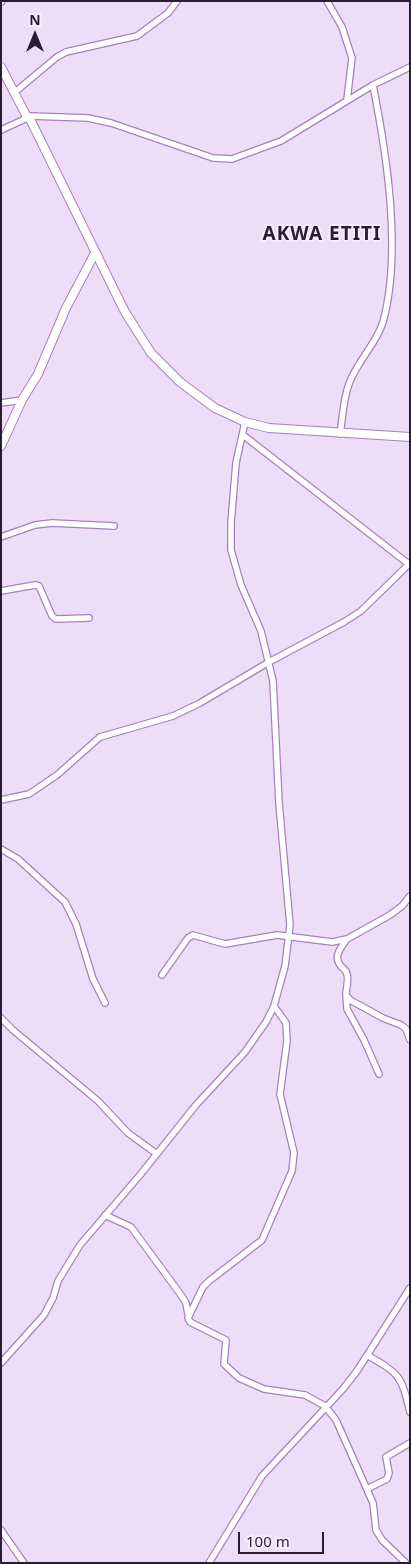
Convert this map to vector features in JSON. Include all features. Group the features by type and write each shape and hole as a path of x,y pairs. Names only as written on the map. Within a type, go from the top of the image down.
{"main road":[{"path":"1,67 28,117 94,253 139,336 164,369 198,398 245,422 295,431 410,438"},
{"path":"1,446 22,400 38,374 66,308 94,253"}],"street":[{"path":"15,92 66,52 136,36 168,12 177,1"},
{"path":"328,1 342,27 352,58 347,100"},
{"path":"1,130 28,117 88,118 111,123 187,150 223,159 253,152 281,141 373,85 410,67"},
{"path":"340,434 351,377 378,336 389,294 391,267 389,196 381,124 373,85"},
{"path":"1,403 22,400"},
{"path":"1,1363 44,1315 53,1298 58,1281 80,1245 196,1105 245,1052 266,1022 274,1006 286,966 290,938 279,803 273,681 260,631 241,585 232,550 231,523 235,473 245,422"},
{"path":"1,800 16,798 36,789 57,775 100,737 183,712 361,611 410,564 243,435"},
{"path":"1,537 36,525 52,522 114,526"},
{"path":"1,591 35,585 39,586 52,616 56,619 89,618"},
{"path":"1,849 18,858 65,902 76,924 93,979 105,1003"},
{"path":"162,976 188,938 193,935 225,944 277,935 332,942 347,939 390,915 402,906 410,896"},
{"path":"347,939 337,956 339,964 346,970 348,977 347,1009 379,1074"},
{"path":"346,995 350,1000 383,1018 401,1025 406,1029 410,1040"},
{"path":"188,1314 209,1281 262,1240 292,1171 294,1153 280,1094 287,1041 286,1023 274,1006"},
{"path":"1,1018 98,1101 128,1133 157,1154"},
{"path":"105,1215 131,1227 181,1294 186,1303 190,1322 226,1340 224,1364 239,1378 264,1389 305,1395 325,1406 336,1420 374,1503 376,1530 382,1540 406,1563"},
{"path":"212,1561 256,1483 325,1406 343,1389 410,1288"},
{"path":"367,1355 396,1372 404,1387 410,1412"},
{"path":"367,1489 387,1479 389,1473 386,1457 410,1443"},
{"path":"1,1530 24,1563"}],"district":[{"name":"AKWA ETITI","path":"322,235"}]}
